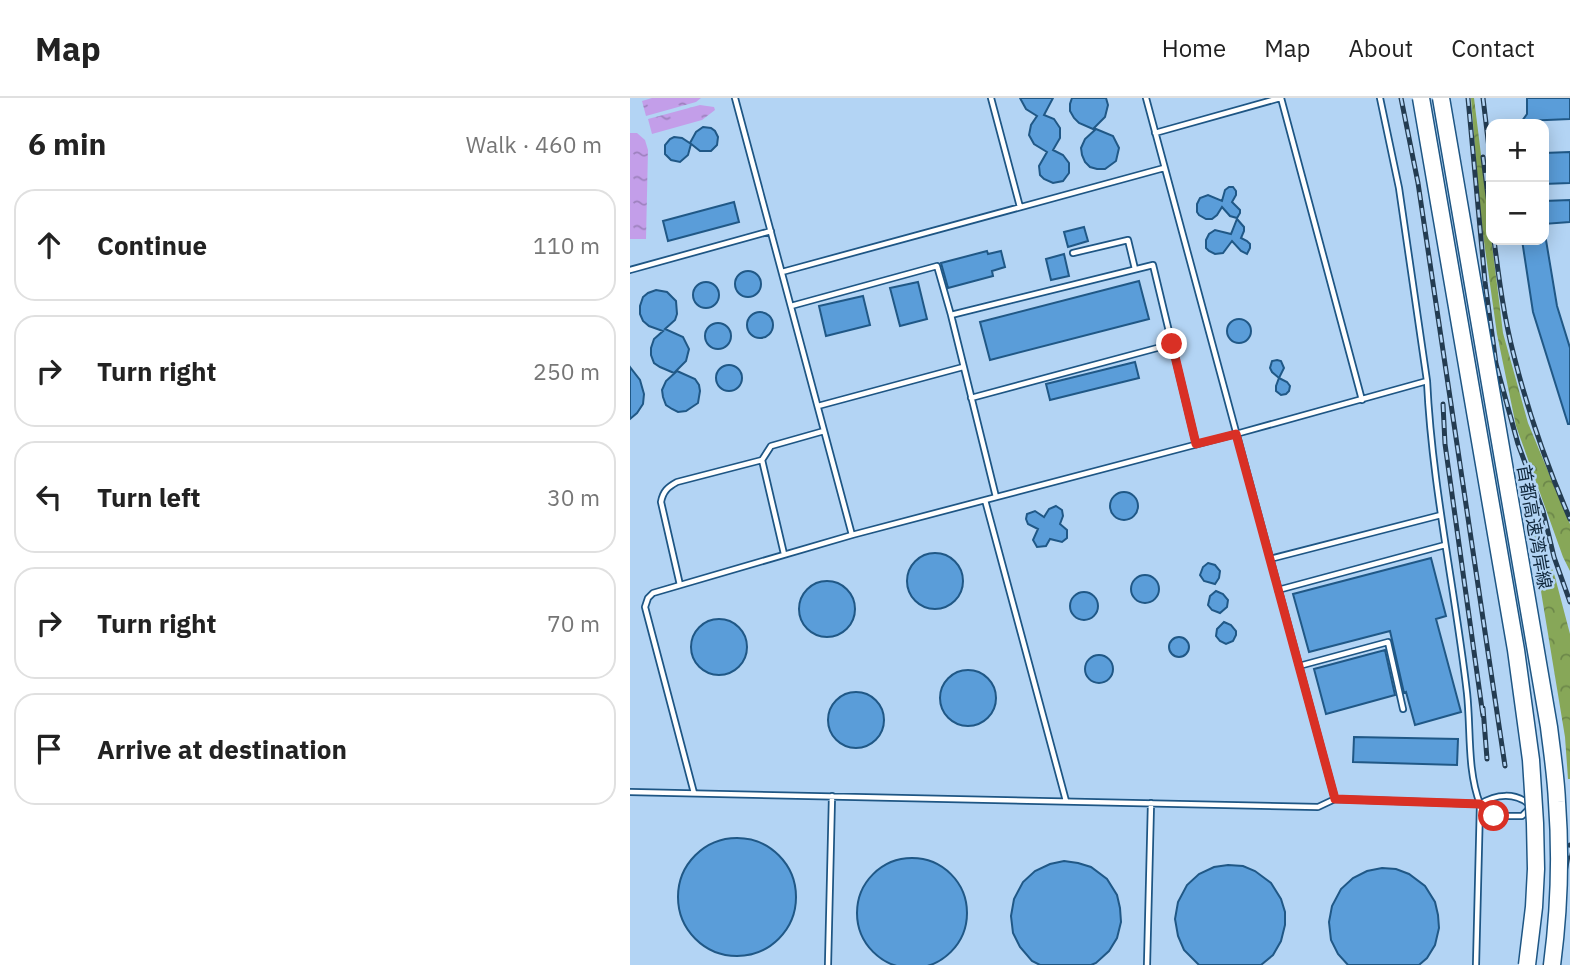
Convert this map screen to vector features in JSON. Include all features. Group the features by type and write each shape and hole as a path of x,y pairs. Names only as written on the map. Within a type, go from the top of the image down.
{"highway":[{"path":"1420,98 1516,650 1531,760 1536,869 1527,965"},
{"name":"首都高速湾岸線","path":"1441,98 1549,727 1559,837 1556,936 1552,965"}],"lane":[{"path":"736,98 852,535"},
{"path":"991,98 1020,207"},
{"path":"1146,98 1335,799"},
{"path":"1155,133 1281,98 1362,400"},
{"path":"1380,98 1399,188 1427,382 1441,515 1467,694 1474,789 1480,804 1476,965"},
{"path":"782,272 1164,168"},
{"path":"630,270 771,231"},
{"path":"1073,253 1128,240 1135,269"},
{"path":"951,316 1153,265 1196,444"},
{"path":"791,306 937,266 996,497"},
{"path":"971,398 1172,344"},
{"path":"818,406 963,368"},
{"path":"694,793 645,607 653,593 852,535 1427,382"},
{"path":"680,585 661,502 663,493 677,482 762,460 771,446 824,431"},
{"path":"762,460 785,554"},
{"path":"985,500 1066,801"},
{"path":"1270,559 1441,515"},
{"path":"1278,590 1445,545"},
{"path":"1299,666 1388,642 1403,709"},
{"path":"630,792 1318,807 1335,799 1480,804 1493,796 1522,797 1531,806 1544,806"},
{"path":"828,965 832,796"},
{"path":"1147,965 1151,803"},
{"path":"1480,804 1494,816 1522,816 1531,806"},
{"path":"1557,806 1570,807"}],"green space":[{"path":"1471,98 1474,98 1486,195 1486,245 1492,245 1503,333 1528,423 1570,524 1570,571 1516,426 1497,334 1480,213"},
{"path":"1534,518 1555,577 1570,634 1570,779 1536,561 1539,559 1531,520"}],"water":[{"path":"652,98 701,98 696,102 646,116 642,101"},
{"path":"700,105 714,107 715,110 702,120 652,134 648,119"},
{"path":"630,133 637,133 645,140 648,150 646,239 630,239"}],"building":[{"path":"1020,98 1053,98 1044,115 1054,119 1060,128 1060,138 1053,150 1063,155 1069,163 1069,173 1063,181 1053,183 1040,175 1039,166 1047,152 1034,144 1029,135 1037,116 1026,109"},
{"path":"1072,98 1106,98 1108,105 1105,117 1093,129 1079,123 1070,111"},
{"path":"1527,98 1570,98 1570,119 1523,119 1527,114"},
{"path":"703,127 711,128 718,137 717,145 711,151 700,151 690,143 696,132"},
{"path":"1096,129 1113,136 1119,148 1116,161 1105,169 1090,167 1082,155 1081,148 1085,139"},
{"path":"674,137 682,138 691,144 688,155 680,162 671,160 665,154 665,145"},
{"path":"1570,152 1570,183 1549,184 1549,153"},
{"path":"1229,187 1236,191 1232,202 1240,210 1237,218 1230,216 1222,207 1212,219 1199,215 1197,204 1200,198 1208,195 1222,201 1225,190"},
{"path":"1570,200 1570,222 1549,224 1549,201"},
{"path":"734,202 739,222 668,241 663,221"},
{"path":"1237,219 1244,227 1241,238 1250,244 1247,254 1232,241 1223,253 1215,254 1209,251 1206,248 1206,240 1209,234 1215,230 1231,234"},
{"path":"1084,227 1088,241 1068,247 1064,232"},
{"path":"1523,245 1547,245 1557,306 1570,348 1570,424 1568,424 1533,312"},
{"path":"987,251 988,254 1001,251 1005,267 992,271 993,276 948,288 941,263"},
{"path":"1064,254 1069,276 1051,280 1046,259"},
{"path":"748,271 757,275 761,284 757,293 748,297 739,293 735,284 739,275"},
{"path":"1139,281 1149,319 990,360 980,322"},
{"path":"706,282 715,286 719,295 715,304 706,308 697,304 693,295 697,286"},
{"path":"918,282 927,319 900,326 890,288"},
{"path":"656,290 667,292 676,301 675,320 665,329 683,337 689,349 686,361 674,373 654,363 651,348 654,339 663,331 649,326 640,314 643,297"},
{"path":"863,296 870,325 826,336 819,306"},
{"path":"760,312 769,316 773,325 769,334 760,338 751,334 747,325 751,316"},
{"path":"1239,319 1250,326 1251,331 1244,342 1239,343 1228,336 1227,331 1234,320"},
{"path":"718,323 727,327 731,336 727,345 718,349 709,345 705,336 709,327"},
{"path":"1272,361 1281,361 1284,368 1279,378 1270,368"},
{"path":"1135,362 1139,378 1050,400 1046,384"},
{"path":"729,365 738,369 742,378 738,387 729,391 720,387 716,378 720,369"},
{"path":"630,367 640,380 644,394 643,404 630,419"},
{"path":"677,371 695,379 700,391 698,403 686,411 678,412 666,405 662,390 666,381"},
{"path":"1279,378 1290,386 1286,394 1281,395 1276,391"},
{"path":"1124,492 1134,496 1138,506 1134,516 1124,520 1114,516 1110,506 1114,496"},
{"path":"1056,506 1062,510 1060,524 1067,530 1067,538 1062,542 1050,539 1046,546 1037,547 1033,540 1038,529 1028,524 1027,514 1035,511 1044,517 1049,509"},
{"path":"935,553 946,555 955,561 961,570 961,592 955,601 946,607 935,609 924,607 915,601 909,592 907,581 909,570 915,561 924,555"},
{"path":"1431,558 1446,616 1436,619 1461,712 1415,725 1406,692 1404,693 1390,631 1309,652 1293,594"},
{"path":"1208,563 1215,565 1220,571 1215,584 1204,581 1200,575"},
{"path":"1145,575 1155,579 1159,589 1155,599 1145,603 1135,599 1131,589 1135,579"},
{"path":"827,581 838,583 847,589 853,598 853,620 847,629 838,635 827,637 816,635 807,629 801,620 799,609 801,598 807,589 816,583"},
{"path":"1216,591 1228,600 1227,607 1220,613 1208,605 1210,596"},
{"path":"1084,592 1094,596 1098,606 1094,616 1084,620 1074,616 1070,606 1074,596"},
{"path":"719,619 730,621 739,627 745,636 745,658 739,667 730,673 719,675 708,673 699,667 693,658 691,647 693,636 699,627 708,621"},
{"path":"1224,622 1236,631 1233,641 1226,644 1216,636 1217,629"},
{"path":"1179,637 1186,640 1189,647 1186,654 1179,657 1172,654 1169,647 1172,640"},
{"path":"1385,650 1395,695 1326,714 1314,669"},
{"path":"1099,655 1109,659 1113,669 1109,679 1099,683 1089,679 1085,669 1089,659"},
{"path":"968,670 979,672 988,678 994,687 994,709 988,718 979,724 968,726 957,724 948,718 942,709 940,698 942,687 948,678 957,672"},
{"path":"856,692 867,694 876,700 882,709 882,731 876,740 867,746 856,748 845,746 836,740 830,731 828,720 830,709 836,700 845,694"},
{"path":"1354,737 1458,739 1457,765 1353,762"},
{"path":"737,838 760,842 779,855 792,874 796,897 792,920 779,939 760,952 737,956 714,952 695,939 682,920 678,897 682,874 695,855 714,842"},
{"path":"912,858 933,863 951,874 962,892 967,913 962,934 951,952 933,963 912,968 891,963 873,952 862,934 857,913 862,892 873,874 891,863"},
{"path":"1064,861 1091,867 1107,879 1117,895 1121,922 1117,938 1109,951 1091,965 1040,965 1032,961 1020,947 1013,933 1011,916 1014,899 1023,882 1035,871"},
{"path":"1243,866 1255,871 1271,883 1281,899 1285,925 1281,941 1273,955 1261,965 1199,965 1184,950 1178,936 1175,919 1178,902 1187,885 1199,874 1214,867"},
{"path":"1382,868 1409,874 1425,886 1435,902 1439,928 1435,945 1419,965 1348,965 1331,940 1329,922 1332,906 1341,889 1353,878"}],"railway":[{"path":"1401,98 1418,183 1505,766"},
{"path":"1468,98 1485,282 1496,364 1518,444 1543,511 1554,557 1570,602"},
{"path":"1483,98 1486,123"},
{"path":"1483,157 1486,182"},
{"path":"1495,245 1510,342 1519,377 1539,439 1570,519"},
{"path":"1443,404 1445,444 1483,716"},
{"path":"1483,708 1487,759"},
{"path":"1545,965 1570,845"}],"route":[{"path":"1172,344 1196,444 1236,434 1335,799 1480,804 1494,816"}]}
